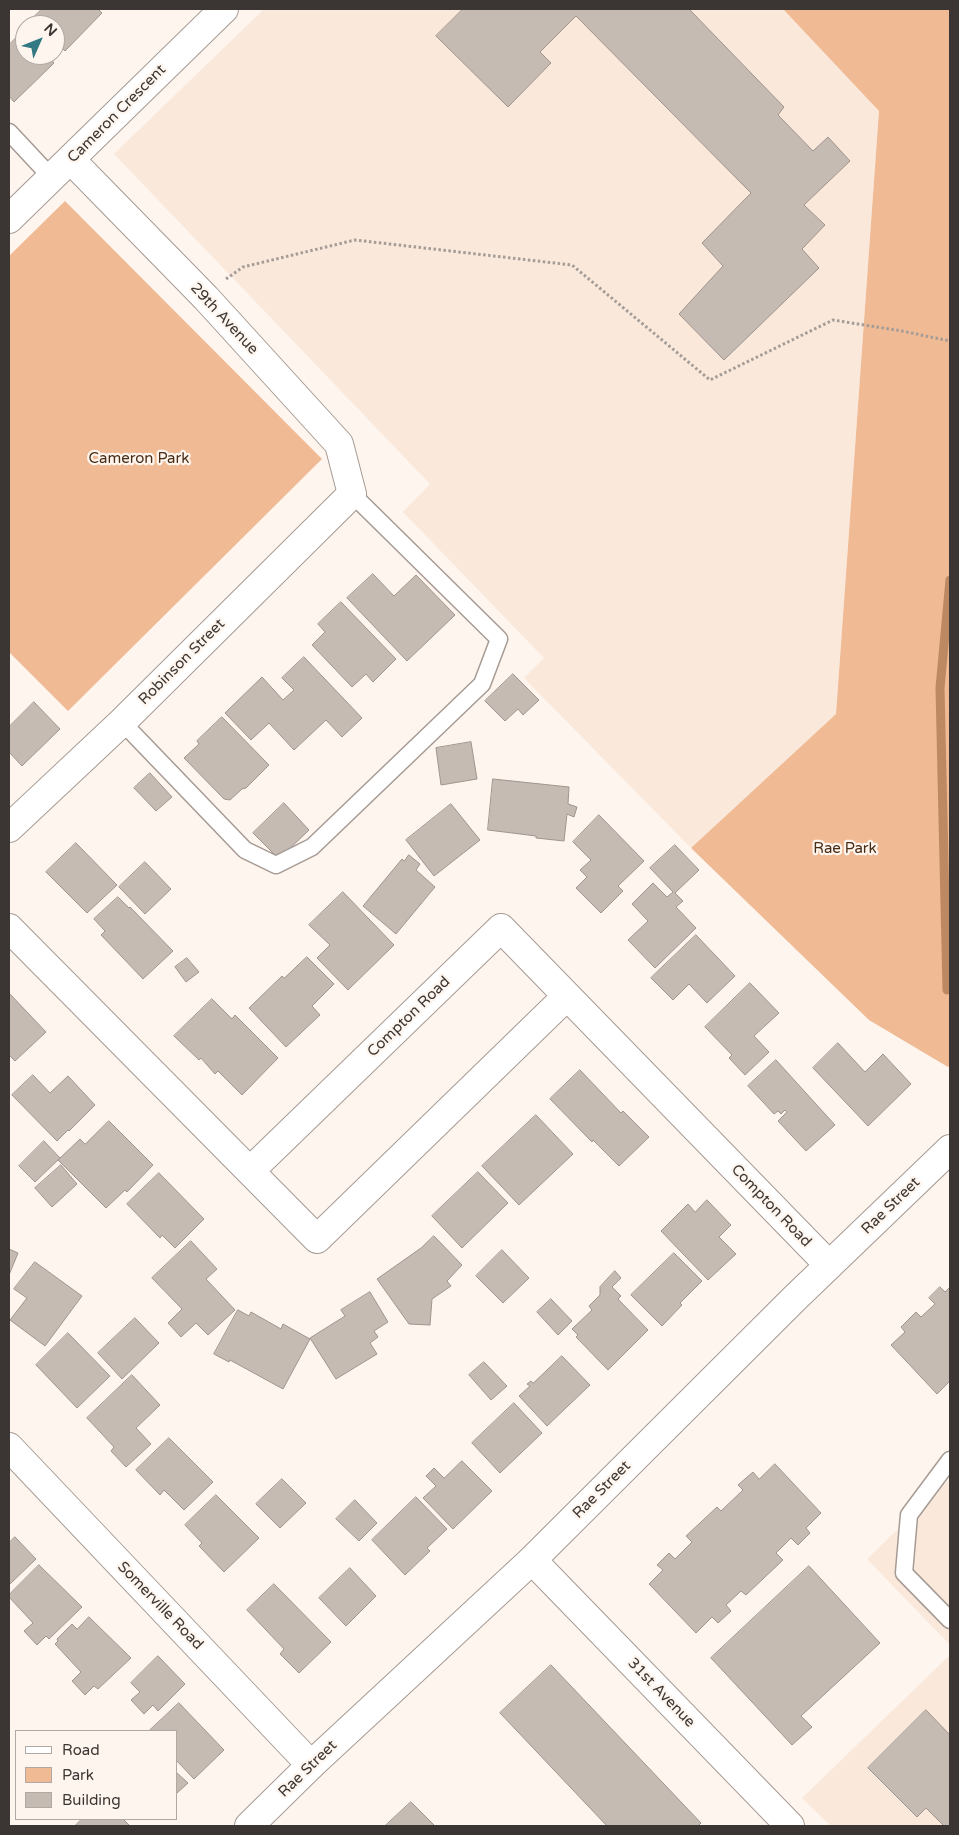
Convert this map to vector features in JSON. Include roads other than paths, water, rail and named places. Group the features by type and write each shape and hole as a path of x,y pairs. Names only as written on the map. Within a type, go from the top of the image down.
{"street":[{"name":"Cameron Crescent","path":"9,219 224,9"},
{"name":"29th Avenue","path":"62,169 206,298 339,444 352,494"},
{"name":"Robinson Street","path":"9,828 122,722 352,494"},
{"path":"9,928 317,1239 567,996"},
{"name":"Compton Road","path":"250,1171 501,928 829,1265"},
{"name":"Rae Street","path":"248,1826 532,1560 829,1265 950,1149"},
{"name":"Somerville Road","path":"9,1447 311,1765"},
{"name":"31st Avenue","path":"532,1560 779,1823"}],"lane":[{"path":"9,132 62,169"},
{"path":"122,722 245,850 276,865 312,847 482,684 499,639 352,494"},
{"path":"950,1460 909,1515 904,1573 950,1620"}],"waterway":[{"path":"947,990 940,688 950,580"}],"park label":[{"name":"Cameron Park","path":"139,459"},
{"name":"Rae Park","path":"845,849"}]}
